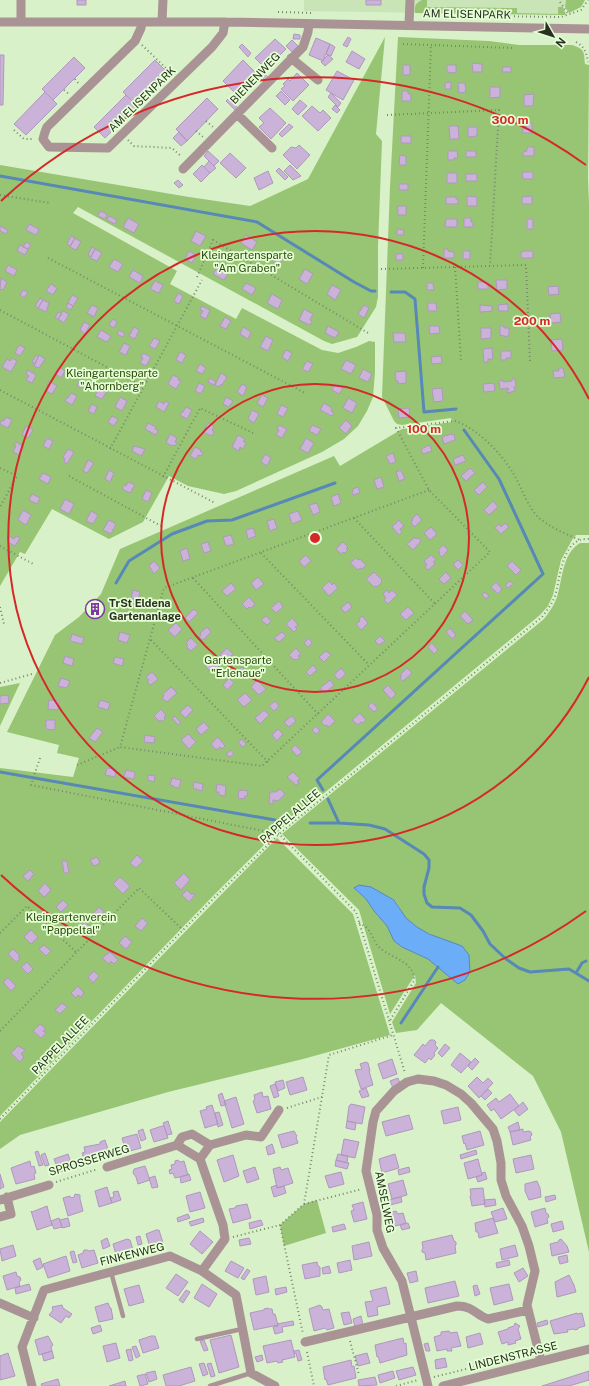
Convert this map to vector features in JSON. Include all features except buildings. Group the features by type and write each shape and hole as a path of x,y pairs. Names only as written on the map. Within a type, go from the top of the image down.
{"street":[{"path":"21,0 21,22"},
{"path":"162,21 163,0"},
{"path":"409,25 410,0"},
{"name":"AM ELISENPARK","path":"0,22 162,21 589,29"},
{"path":"43,140 48,127 136,39 142,22"},
{"name":"AM ELISENPARK","path":"43,140 49,147 108,148 212,48 223,33 225,22"},
{"name":"BIENENWEG","path":"186,166 303,47 309,24"},
{"name":"BIENENWEG","path":"291,58 318,80"},
{"name":"BIENENWEG","path":"237,114 272,148"},
{"path":"407,1082 418,1079 434,1081 446,1085 471,1102 493,1129 501,1163 501,1180 506,1196 522,1226 535,1271 526,1306 541,1361"},
{"name":"AMSELWEG","path":"407,1082 394,1091 376,1111 366,1171 377,1215 377,1230 383,1248 402,1281 427,1382"},
{"path":"200,1159 210,1145 246,1135 261,1137 280,1110"},
{"name":"SPROSSERWEG","path":"107,1166 177,1145 182,1137 192,1134 210,1145"},
{"path":"177,1145 200,1159 223,1225 225,1240 202,1271"},
{"name":"SPROSSERWEG","path":"0,1217 11,1214 4,1199 49,1184"},
{"name":"FINKENWEG","path":"32,1386 22,1347 44,1290 170,1256 202,1271 236,1295 251,1373"},
{"path":"0,1303 34,1318"},
{"path":"305,1342 457,1306 472,1309 484,1318 488,1319 528,1310"},
{"name":"LINDENSTRASSE","path":"443,1386 589,1349"},
{"path":"251,1373 275,1386"}],"lane":[{"path":"110,1272 123,1316"},
{"path":"197,1339 242,1328"},
{"path":"210,1386 251,1373"}],"path":[{"path":"560,2 569,15"},
{"path":"136,39 179,80"},
{"path":"576,42 582,45 586,51 588,62"},
{"path":"403,44 513,48"},
{"path":"424,268 431,45"},
{"path":"387,115 499,110 490,266"},
{"path":"14,130 24,139 43,140"},
{"path":"122,135 134,146 172,148 186,166"},
{"path":"0,195 50,203"},
{"path":"197,277 213,240 368,332"},
{"path":"48,258 305,393"},
{"path":"381,269 526,265 530,362"},
{"path":"455,267 460,361"},
{"path":"110,449 202,280"},
{"path":"0,310 144,387"},
{"path":"0,390 215,503"},
{"path":"163,476 200,408 253,433"},
{"path":"77,765 120,746 262,766 490,552 429,490 396,428 455,421 462,423 494,448 513,473 539,518 556,529 580,540 589,539"},
{"path":"0,468 17,476 0,507"},
{"path":"69,476 161,526"},
{"path":"120,746 164,588 429,490"},
{"path":"354,518 435,604"},
{"name":"PAPPELALLEE","path":"0,1119 183,930 279,834 542,617 550,607 555,595 563,561 571,546 580,540"},
{"path":"0,546 35,565"},
{"path":"261,553 369,665"},
{"path":"192,578 318,714"},
{"path":"0,607 4,624"},
{"path":"150,639 268,762"},
{"path":"0,683 32,674"},
{"path":"40,758 30,785 279,834 356,912 407,1082"},
{"path":"0,1031 140,888 183,930"},
{"path":"0,933 27,906 76,952"},
{"path":"359,923 371,932 377,945 391,956 397,958 405,964 414,975 414,981 389,1022"},
{"path":"304,1204 329,1055 393,1035"},
{"path":"280,1110 322,1097"},
{"name":"SPROSSERWEG","path":"49,1184 107,1166"},
{"path":"225,1240 280,1225 304,1204 370,1187"},
{"path":"280,1225 314,1386"},
{"path":"347,1332 359,1375"},
{"path":"396,1386 427,1382 539,1351"}],"shaded area":[{"path":"304,0 566,0 565,7 563,7 566,15 304,11"}],"green space":[{"path":"422,0 427,0 427,7 517,8 517,13 558,14 558,7 563,7 566,15 415,13 416,5"},
{"path":"566,0 585,0 581,7 569,13 565,7"},
{"name":"Kleingartensparte \"Ahornberg\"","path":"385,37 376,134 382,141 378,246 378,297 376,307 357,337 332,344 324,341 78,207 73,213 177,271 170,284 236,319 242,308 322,350 338,353 369,341 375,342 373,397 358,426 344,439 322,452 236,491 224,494 188,486 169,476 143,522 109,539 52,509 25,554 20,552 0,586 0,165 250,206 308,179"},
{"path":"398,37 489,41 519,45 572,45 582,50 585,64 589,65 589,535 576,535 572,540 561,560 553,595 548,606 540,615 277,832 0,1116 0,768 73,777 79,758 57,753 59,745 7,732 55,635 79,617 101,594 120,549 334,456 340,466 402,429 452,422 451,418 402,425 397,424 382,397 390,187"},
{"path":"580,543 589,543 589,1252 561,1132 533,1076 441,1003 417,1030 396,1033 392,1022 416,983 415,975 390,1014 359,910 282,834 544,619 556,600 566,560 574,548","holes":["354,888 379,893 393,899 407,919 413,924 440,939 462,946 451,978 428,959 402,947 394,941 387,926 366,899"]},
{"path":"20,683 0,726 0,687"},
{"path":"277,838 353,914 390,1035 303,1059 168,1092 20,1135 0,1149 0,1122"},
{"path":"317,1200 326,1233 284,1246 280,1225 304,1204"}],"water":[{"path":"359,885 371,887 394,900 406,918 417,927 429,934 462,946 469,955 470,972 465,980 458,984 428,959 402,947 394,941 387,926 366,899 354,888"}],"waterway":[{"path":"0,176 257,222 354,282 371,291 375,291"},
{"path":"391,292 405,292 415,299 424,412 456,409"},
{"path":"323,790 317,780 543,574 499,479 464,430"},
{"path":"116,583 129,561 172,534 207,521 232,520 335,483"},
{"path":"0,772 275,820"},
{"path":"328,799 339,823"},
{"path":"310,823 369,825 385,829 424,854 429,860 424,894 427,903 432,907 460,908 471,915 483,931 490,944 506,959 519,968 530,972 569,969 589,981"},
{"path":"576,973 582,963 586,961"},
{"path":"401,1023 438,967"}],"place":[{"name":"TrSt Eldena Gartenanlage","path":"95,609"}],"park label":[{"name":"Kleingartensparte \"Am Graben\"","path":"247,261"},
{"name":"Gartensparte \"Erlenaue\"","path":"238,666"},
{"name":"Kleingartenverein \"Pappeltal\"","path":"71,923"}]}
